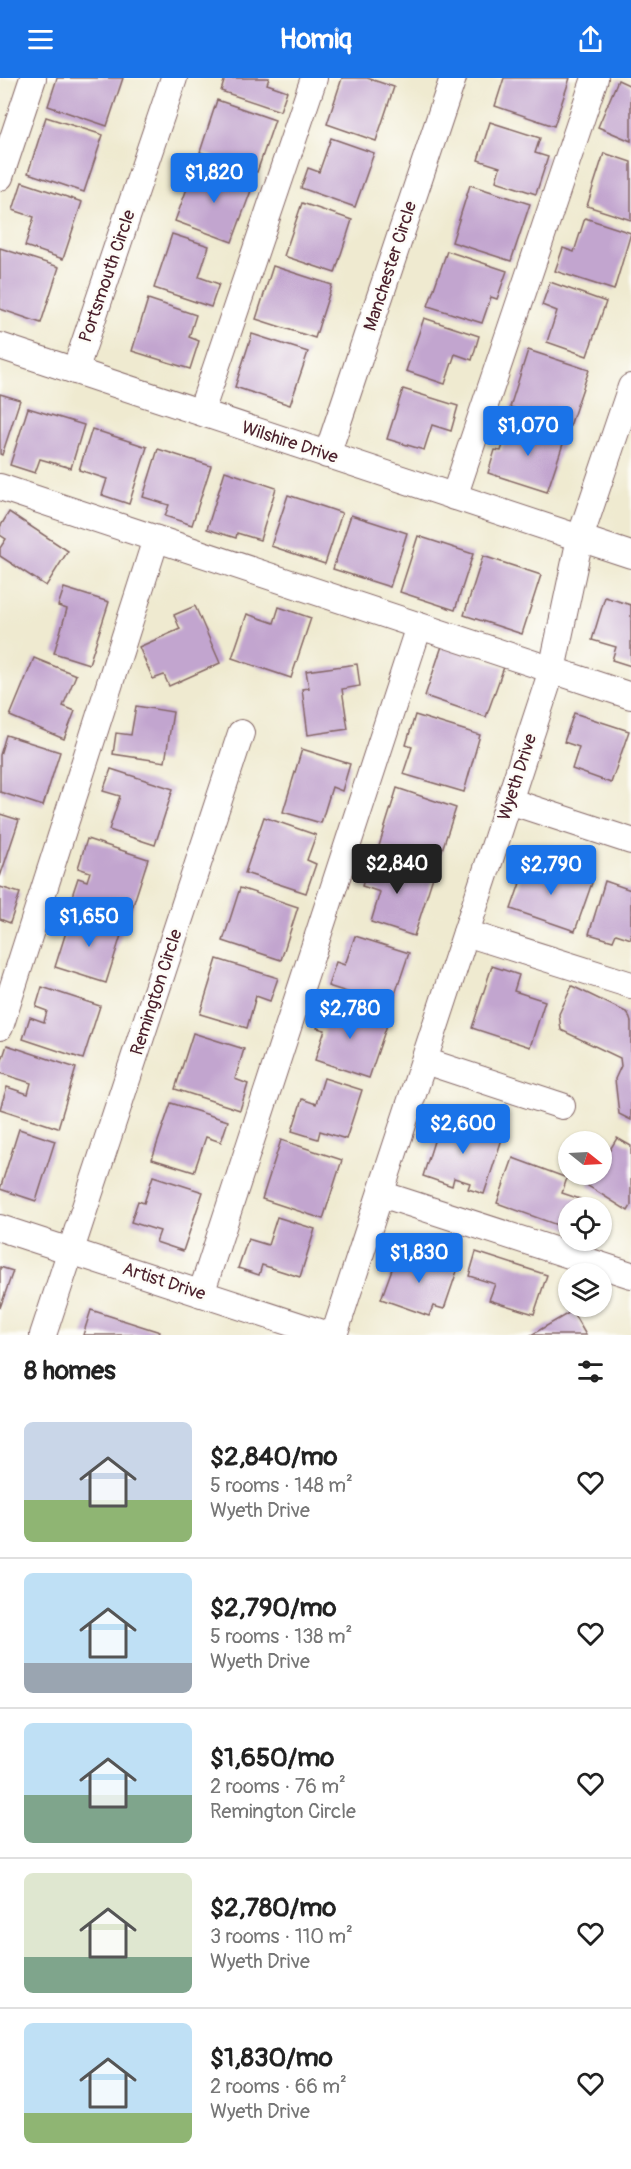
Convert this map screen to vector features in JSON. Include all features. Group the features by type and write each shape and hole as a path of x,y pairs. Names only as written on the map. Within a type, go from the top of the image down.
{"street":[{"path":"0,177 33,78"},
{"name":"Portsmouth Circle","path":"75,371 174,78"},
{"path":"201,412 314,78"},
{"name":"Manchester Circle","path":"327,454 453,78"},
{"path":"454,497 595,78"},
{"name":"Wilshire Drive","path":"0,346 631,555"},
{"name":"Wyeth Drive","path":"334,1335 552,670 580,538 629,402"},
{"path":"0,487 631,696"},
{"path":"0,1027 156,539"},
{"path":"201,1294 419,626"},
{"name":"Remington Circle","path":"43,1335 241,733"},
{"path":"509,801 631,841"},
{"path":"466,933 631,985"},
{"path":"425,1061 562,1106"},
{"path":"381,1194 631,1275"},
{"name":"Artist Drive","path":"0,1228 328,1335"}],"building":[{"path":"57,78 123,78 107,126 48,106"},
{"path":"225,78 269,78 267,84 287,91 280,111 221,91"},
{"path":"342,78 367,78 394,87 376,141 327,124"},
{"path":"504,78 570,78 554,126 495,106"},
{"path":"618,80 631,86 631,141 598,127"},
{"path":"217,100 275,120 257,172 200,152"},
{"path":"46,117 103,135 84,192 28,173"},
{"path":"490,122 540,138 535,153 548,157 536,194 496,181 500,167 478,160"},
{"path":"331,138 374,153 355,207 301,188 308,168 319,172"},
{"path":"604,153 631,162 631,220 587,206"},
{"path":"195,167 252,188 232,242 175,221"},
{"path":"22,182 82,202 63,259 25,246 34,217 13,210"},
{"path":"470,185 530,204 511,261 452,242"},
{"path":"302,203 352,220 335,273 284,256"},
{"path":"585,218 631,233 614,290 555,271 563,248 574,252"},
{"path":"172,234 209,246 199,277 219,284 211,307 154,288"},
{"path":"0,248 59,267 41,323 0,309"},
{"path":"447,251 507,271 497,299 491,297 482,323 428,306"},
{"path":"273,266 332,285 315,338 256,319"},
{"path":"550,282 606,302 587,356 547,342 557,311 542,305"},
{"path":"148,299 196,315 189,337 199,341 190,369 132,351"},
{"path":"424,318 479,336 472,360 455,354 445,384 406,371"},
{"path":"252,334 308,352 290,405 235,387"},
{"path":"528,350 589,370 570,426 510,407"},
{"path":"403,389 458,406 451,431 432,425 424,450 387,439"},
{"path":"0,394 20,400 2,455 0,454"},
{"path":"28,408 84,425 71,468 40,459 35,473 10,465"},
{"path":"511,421 565,438 547,492 488,473 495,450 501,451"},
{"path":"92,429 147,447 129,504 102,495 107,479 79,470"},
{"path":"158,449 211,466 192,525 165,516 169,505 143,497"},
{"path":"225,471 276,488 260,540 237,533 236,538 207,529"},
{"path":"288,495 342,513 325,564 271,546"},
{"path":"9,512 68,551 46,586 0,556 0,548 6,539 0,535 0,527"},
{"path":"351,515 407,533 390,587 333,569"},
{"path":"418,536 473,554 455,610 400,592"},
{"path":"483,556 541,575 522,634 464,615"},
{"path":"64,588 109,602 89,664 54,653 67,609 58,606"},
{"path":"605,597 631,605 631,666 612,660 616,647 592,640"},
{"path":"195,606 220,663 169,686 164,675 153,679 139,647 180,629 174,615"},
{"path":"279,607 311,618 291,678 232,658 247,614 274,623"},
{"path":"442,646 504,667 486,717 425,696"},
{"path":"34,658 76,675 63,706 75,711 64,739 10,716"},
{"path":"357,664 360,686 342,689 348,729 308,735 302,689 309,688 306,671"},
{"path":"136,706 173,712 165,762 113,754 116,733 131,735"},
{"path":"574,713 629,731 611,783 572,769 579,747 564,742"},
{"path":"415,715 480,735 464,792 403,774 412,747 406,745"},
{"path":"6,735 60,752 43,806 0,792 0,755"},
{"path":"302,749 350,764 342,791 332,787 321,823 283,812"},
{"path":"111,769 173,789 155,845 109,830 120,796 103,791"},
{"path":"397,788 456,808 437,865 379,846"},
{"path":"0,814 19,820 0,877"},
{"path":"264,817 316,835 307,860 316,864 306,893 245,873"},
{"path":"87,839 148,859 129,918 71,899 78,878 87,881 90,872 78,868"},
{"path":"371,857 433,877 414,936 371,922 380,892 362,886"},
{"path":"528,860 592,883 575,931 511,909"},
{"path":"605,881 631,890 631,939 616,934 613,941 589,934"},
{"path":"0,887 20,893 10,923 0,919"},
{"path":"240,888 298,907 281,960 223,941"},
{"path":"72,913 123,929 106,983 55,967"},
{"path":"355,936 409,953 391,1006 328,986 336,962 345,965"},
{"path":"217,959 278,978 270,1001 256,996 247,1028 200,1014"},
{"path":"492,966 519,975 514,991 545,1001 530,1047 472,1028"},
{"path":"572,986 628,1013 631,1022 631,1120 619,1114 615,1079 621,1066 620,1058 561,1030 559,1014"},
{"path":"42,987 100,1006 83,1059 23,1039 30,1017 44,1022 47,1011 36,1007"},
{"path":"326,1002 388,1022 369,1078 315,1060 325,1030 317,1028"},
{"path":"193,1033 244,1049 235,1079 248,1084 240,1110 175,1089"},
{"path":"7,1045 76,1068 58,1128 0,1109 7,1087 28,1094 31,1083 0,1073"},
{"path":"324,1078 362,1090 346,1139 320,1131 318,1139 292,1131 302,1099 316,1104"},
{"path":"171,1103 228,1121 221,1142 206,1137 194,1172 152,1159"},
{"path":"442,1116 503,1136 484,1194 468,1189 470,1183 454,1178 452,1186 423,1176"},
{"path":"19,1129 55,1141 36,1201 0,1189"},
{"path":"617,1138 631,1146 631,1206 628,1211 612,1201 612,1197 606,1197 588,1186 612,1185 612,1146"},
{"path":"281,1140 342,1160 323,1219 262,1199"},
{"path":"513,1158 558,1175 558,1185 565,1185 562,1193 574,1197 558,1197 558,1225 497,1203"},
{"path":"153,1176 203,1192 183,1251 156,1242 160,1231 131,1222 138,1201 144,1203"},
{"path":"277,1217 315,1229 300,1277 262,1265 259,1275 238,1268 248,1239 268,1245"},
{"path":"399,1250 457,1271 444,1309 433,1306 429,1316 381,1299"},
{"path":"476,1252 547,1275 534,1314 489,1300 495,1284 469,1276"},
{"path":"0,1267 13,1271 0,1308"},
{"path":"91,1310 160,1332 159,1335 83,1335"},
{"path":"562,1317 576,1317 586,1335 531,1335"}]}
